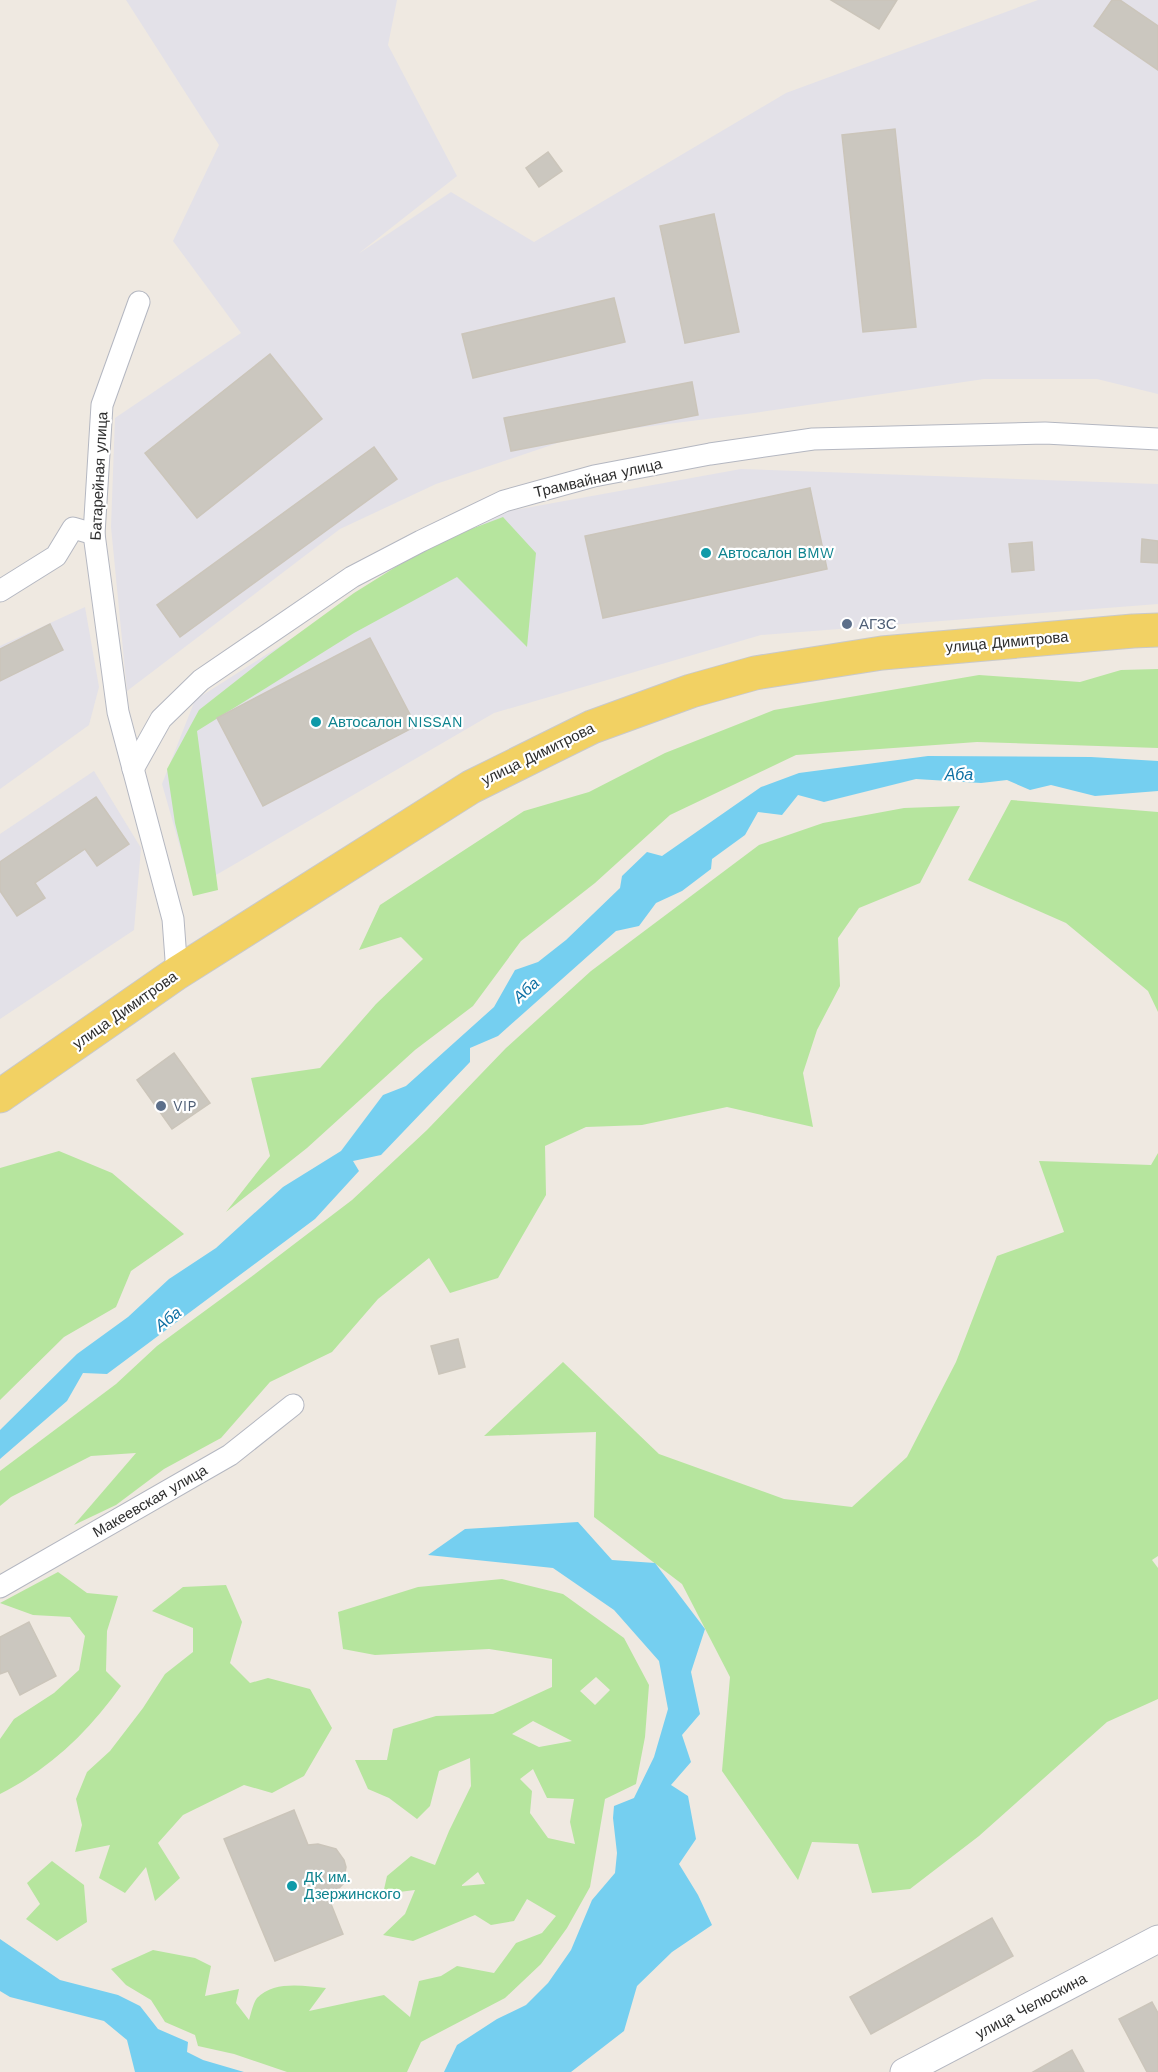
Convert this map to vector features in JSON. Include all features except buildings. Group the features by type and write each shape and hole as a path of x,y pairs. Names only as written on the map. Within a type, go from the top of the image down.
{"main road":[{"name":"улица Димитрова","path":"0,1096 177,974 471,787 592,727 691,691 755,673 882,653 1133,630 1158,630"}],"street":[{"name":"Батарейная улица","path":"139,302 102,405 94,534 118,712 173,919 177,974"},
{"name":"Трамвайная улица","path":"133,769 161,719 201,680 352,578 421,540 504,501 594,476 710,454 813,440 1045,433 1158,439"},
{"path":"0,591 56,556 73,528 94,534"},
{"name":"Макеевская улица","path":"0,1587 230,1455 293,1405"},
{"name":"улица Челюскина","path":"904,2072 1158,1939"}],"shaded area":[{"path":"126,0 397,0 388,45 457,176 358,254 451,192 534,242 786,93 1038,0 1158,0 1158,394 1097,379 984,379 754,413 581,435 436,484 340,529 127,691 111,527 115,418 241,333 173,241 219,145"},
{"path":"741,469 1158,484 1158,604 761,635 494,713 192,889 162,784 195,700 429,551 509,511"},
{"path":"85,607 99,687 89,725 0,789 0,646"},
{"path":"94,771 141,848 134,930 0,1019 0,834"}],"green space":[{"path":"503,517 536,553 527,647 457,577 354,633 197,731 218,890 193,896 175,823 167,769 199,710 354,593 434,543"},
{"path":"1158,669 1158,748 977,742 796,755 670,815 595,883 521,941 473,1006 415,1050 307,1148 226,1212 270,1156 251,1078 320,1068 376,1004 423,959 401,937 359,950 380,905 524,811 589,792 665,753 774,710 979,675 1080,682 1121,670"},
{"path":"1011,800 1158,812 1158,1012 1148,991 1066,923 968,880"},
{"path":"960,806 920,883 859,908 838,938 840,986 817,1030 803,1073 813,1127 727,1107 642,1125 586,1127 545,1146 546,1195 498,1278 450,1293 429,1258 378,1299 332,1352 270,1382 221,1438 164,1469 116,1505 74,1525 136,1453 91,1456 11,1497 0,1506 0,1471 116,1384 157,1346 352,1200 427,1130 506,1048 591,971 759,845 823,823 904,808"},
{"path":"59,1151 112,1173 184,1234 131,1271 116,1307 64,1337 0,1400 0,1168"},
{"path":"1158,1153 1158,1556 1152,1560 1158,1568 1158,1699 1107,1722 979,1836 910,1889 872,1893 858,1844 812,1842 798,1880 722,1771 730,1677 682,1584 594,1517 596,1432 484,1436 563,1362 659,1454 784,1499 852,1507 907,1457 956,1362 997,1256 1064,1232 1039,1161 1151,1165"},
{"path":"58,1572 87,1593 118,1596 107,1631 106,1671 121,1686 96,1718 67,1748 36,1773 0,1794 0,1739 14,1719 54,1693 79,1670 85,1636 70,1617 33,1615 0,1603"},
{"path":"502,1579 563,1594 624,1638 649,1685 645,1737 636,1784 605,1799 590,1887 567,1928 541,1964 505,1998 421,2042 407,2072 287,2072 234,2054 198,2046 195,2035 165,2022 151,2000 126,1985 111,1969 153,1950 195,1958 211,1966 205,1996 239,1989 236,2003 249,2020 257,1998 264,1992 281,1986 326,1988 309,2011 384,1995 410,2017 419,1981 441,1976 457,1966 494,1973 516,1943 542,1933 556,1916 527,1899 514,1921 491,1925 475,1915 413,1941 383,1935 405,1914 415,1890 383,1894 387,1876 411,1856 435,1865 471,1786 470,1758 439,1771 430,1806 417,1819 389,1798 368,1789 355,1760 387,1760 393,1729 436,1716 493,1714 552,1687 552,1659 489,1649 375,1655 343,1649 338,1612 418,1587","holes":["596,1677 610,1690 595,1705 580,1691","533,1721 572,1741 539,1747 512,1734","533,1769 547,1798 574,1799 570,1822 575,1844 548,1838 530,1813 532,1791 520,1779","478,1872 485,1884 462,1886"]},
{"path":"226,1585 242,1622 230,1663 250,1683 268,1678 310,1689 332,1728 304,1776 272,1793 244,1785 183,1815 158,1843 180,1878 155,1901 146,1867 125,1893 99,1878 110,1845 75,1852 82,1825 76,1799 87,1772 110,1751 143,1708 165,1674 193,1652 193,1628 152,1611 183,1587"},
{"path":"52,1861 84,1885 87,1922 57,1941 26,1919 40,1904 27,1883"}],"water":[{"name":"Аба","path":"928,756 1091,757 1158,761 1158,791 1095,796 1051,785 1030,790 1007,780 981,783 916,779 824,802 798,795 782,815 758,812 745,835 712,859 711,869 682,891 656,903 639,926 616,931 498,1036 470,1048 470,1062 381,1155 353,1161 359,1171 315,1219 107,1374 83,1373 67,1401 0,1459 0,1430 77,1354 128,1317 169,1279 216,1248 283,1187 341,1151 383,1095 406,1086 494,1007 515,970 538,962 566,940 620,888 622,876 647,852 662,856 761,787 799,773"},
{"path":"578,1522 612,1560 655,1563 705,1629 691,1672 700,1714 682,1735 691,1762 671,1785 688,1796 696,1839 679,1864 698,1895 712,1925 672,1952 637,1986 624,2031 571,2072 444,2072 457,2045 497,2019 526,2005 548,1983 571,1950 592,1900 615,1873 617,1853 614,1806 634,1798 654,1757 668,1709 659,1661 614,1610 553,1568 428,1555 465,1529"},
{"path":"0,1939 60,1980 118,1995 140,2006 158,2029 188,2042 187,2052 203,2060 244,2072 135,2072 127,2040 104,2021 10,1997 0,1991"}],"place":[{"name":"Автосалон BMW","path":"706,553"},
{"name":"АГЗС","path":"847,624"},
{"name":"Автосалон NISSAN","path":"316,722"},
{"name":"VIP","path":"161,1106"},
{"name":"ДК им. Дзержинского","path":"292,1886"}]}
